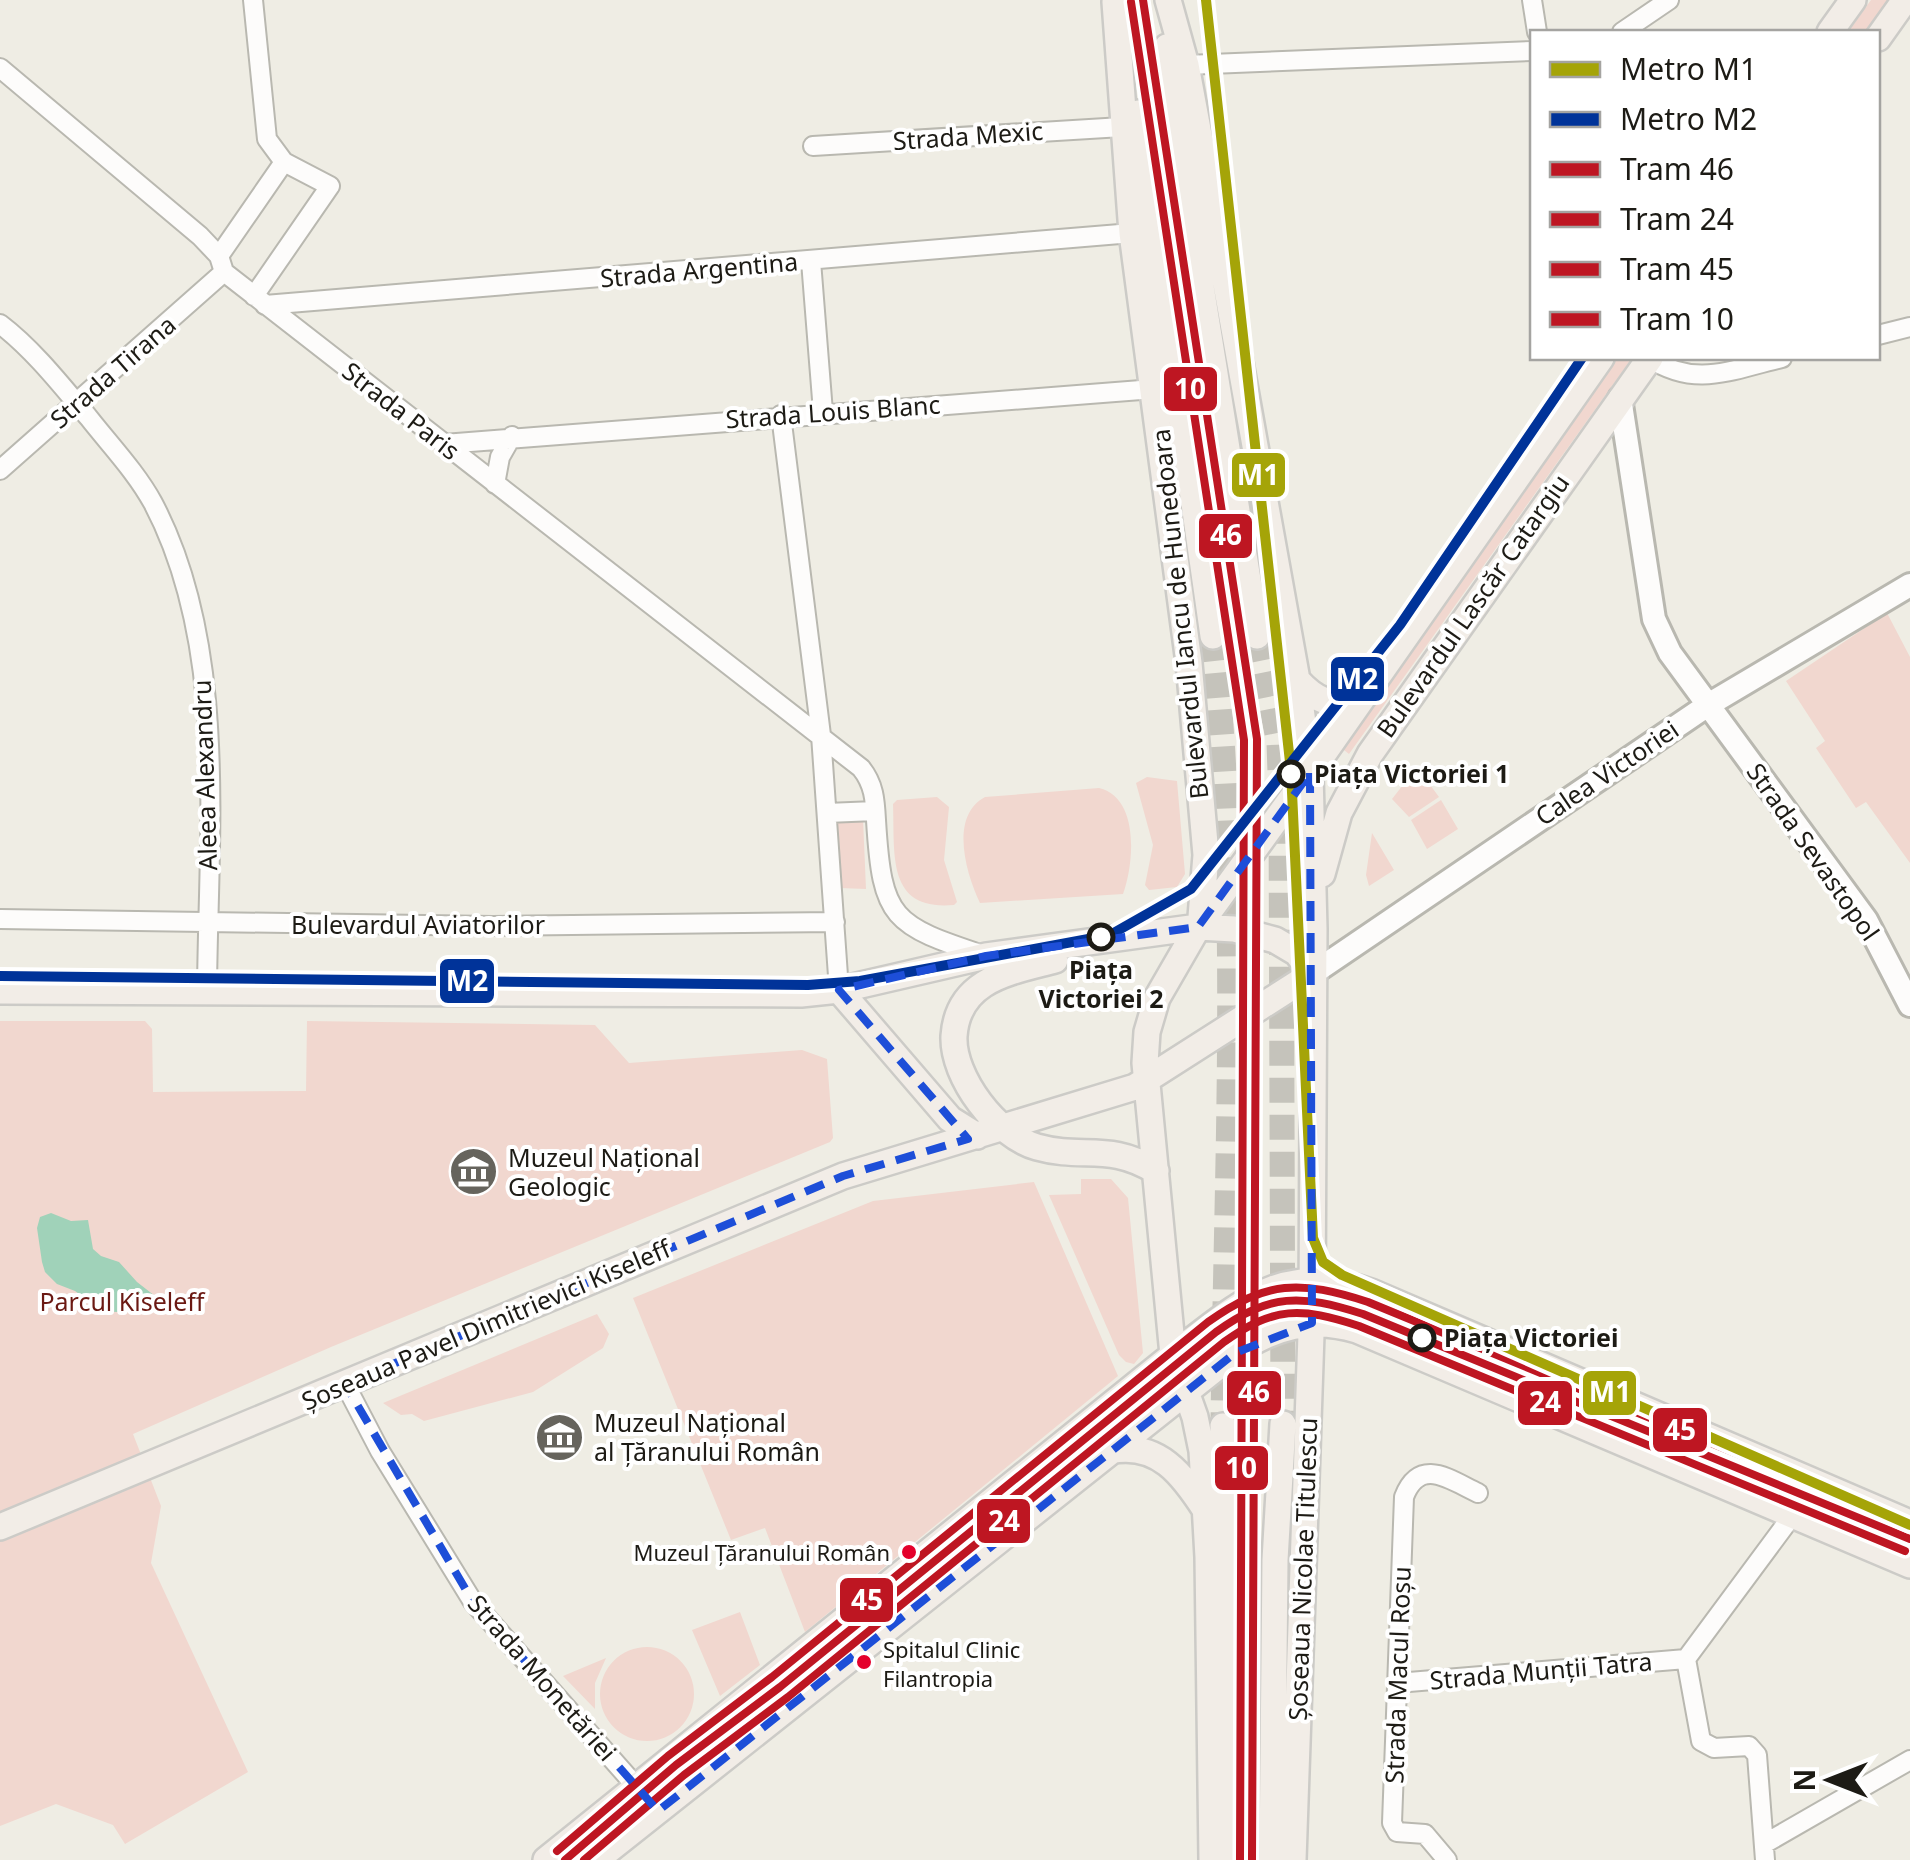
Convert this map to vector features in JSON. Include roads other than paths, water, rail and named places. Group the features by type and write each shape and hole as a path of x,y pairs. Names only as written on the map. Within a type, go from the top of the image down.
{"main road":[{"path":"1165,0 1186,65 1310,773 1314,928 1313,1279"},
{"path":"1165,0 1189,213 1257,636"},
{"path":"1831,30 1853,0"},
{"name":"Bulevardul Iancu de Hunedoara","path":"1114,1 1130,66 1132,233 1186,644 1206,855 1198,927"},
{"path":"1880,36 1908,1"},
{"path":"1131,126 1213,636"},
{"name":"Bulevardul Lascăr Catargiu","path":"1314,928 1330,844 1360,769 1648,360"},
{"name":"Bulevardul Lascăr Catargiu","path":"1310,773 1595,361"},
{"name":"Strada Sevastopol","path":"1620,398 1654,619 1670,653 1866,920 1910,1005"},
{"name":"Calea Victoriei","path":"1312,974 1708,705 1910,585"},
{"path":"1296,680 1322,702 1336,705 1359,700"},
{"path":"1212,1860 1206,1510 1200,1434 1173,1355 1145,1048 1157,998 1198,927 1310,773"},
{"path":"0,991 784,995 839,990 986,956 1198,927 1234,929 1275,940 1296,953 1312,974"},
{"path":"1105,938 1062,958 979,984 966,1000 955,1028 959,1070 974,1095 1016,1138 1037,1147 1125,1154 1156,1171"},
{"path":"839,990 950,1118 977,1136 1146,1082 1312,974"},
{"name":"Șoseaua Pavel Dimitrievici Kiseleff","path":"0,1527 843,1176 977,1136"},
{"path":"546,1860 1173,1355 1243,1304 1280,1286 1313,1279 1337,1281 1371,1292 1910,1522"},
{"name":"Șoseaua Nicolae Titulescu","path":"1293,1860 1313,1279"},
{"path":"596,1860 1235,1353 1264,1335 1312,1323 1336,1324 1375,1337 1910,1564"},
{"path":"1272,1860 1275,1560 1284,1424"},
{"path":"1223,1426 1230,1586 1229,1860"},
{"path":"1110,1452 1143,1450 1166,1461 1206,1510"}],"street":[{"path":"253,0 267,139 284,162 330,186 259,301"},
{"path":"1532,0 1538,30"},
{"path":"1625,30 1668,0"},
{"path":"1186,65 1530,52"},
{"name":"Strada Paris","path":"0,68 200,236 259,301 821,736 870,779 879,872 892,907 918,931 986,956"},
{"name":"Strada Mexic","path":"813,146 1131,126"},
{"name":"Strada Tirana","path":"0,470 77,404 222,264 284,162"},
{"name":"Strada Argentina","path":"259,301 1132,233"},
{"path":"810,261 823,412"},
{"name":"Aleea Alexandru","path":"0,324 77,404 136,475 152,500 178,566 194,624 208,727 207,992"},
{"path":"1880,334 1910,327"},
{"path":"1654,360 1677,373 1696,376 1772,360"},
{"name":"Strada Louis Blanc","path":"444,444 1154,389"},
{"path":"781,416 821,736 839,990"},
{"path":"496,484 500,456 512,436"},
{"path":"827,813 875,811"},
{"name":"Bulevardul Aviatorilor","path":"0,918 208,924 596,926 835,922"},
{"name":"Strada Monetăriei","path":"345,1384 372,1437 473,1602 658,1811"},
{"name":"Strada Macul Roșu","path":"1446,1860 1425,1834 1397,1832 1392,1824 1404,1497 1414,1478 1435,1474 1478,1493"},
{"name":"Strada Munții Tatra","path":"1398,1682 1686,1659 1792,1516"},
{"path":"1686,1659 1701,1741 1714,1748 1753,1748 1756,1754 1764,1852 1910,1760"}],"tunnel":[{"path":"1213,636 1222,734 1229,931 1223,1426"},
{"path":"1257,636 1279,743 1281,802 1283,1424"}],"metro line":[{"name":"M1","path":"1206,0 1291,771 1313,1238 1323,1262 1342,1275 1910,1525"},
{"name":"M2","path":"0,976 808,985 860,981 1110,935 1191,889 1400,625 1581,360"}],"tram line":[{"name":"46","path":"1143,0 1257,739 1252,1860"},
{"name":"10","path":"1131,2 1244,740 1240,1860"},
{"name":"45","path":"557,1851 668,1756 772,1677 1208,1322 1267,1291 1323,1290 1368,1302 1910,1525"},
{"name":"46","path":"565,1860 676,1765 780,1687 1216,1332 1270,1304 1303,1301 1363,1314 1910,1539"},
{"name":"24","path":"584,1860 684,1775 788,1697 1224,1342 1274,1316 1304,1313 1359,1326 1905,1551"}],"place":[{"name":"Piața Victoriei 1","path":"1291,774"},
{"name":"Piața Victoriei 2","path":"1101,937"},
{"name":"Muzeul Național Geologic","path":"473,1172"},
{"name":"Piața Victoriei","path":"1422,1338"},
{"name":"Muzeul Național al Țăranului Român","path":"559,1437"},
{"name":"Muzeul Țăranului Român","path":"909,1552"},
{"name":"Spitalul Clinic Filantropia","path":"864,1662"}],"park label":[{"name":"Parcul Kiseleff","path":"122,1302"}]}
